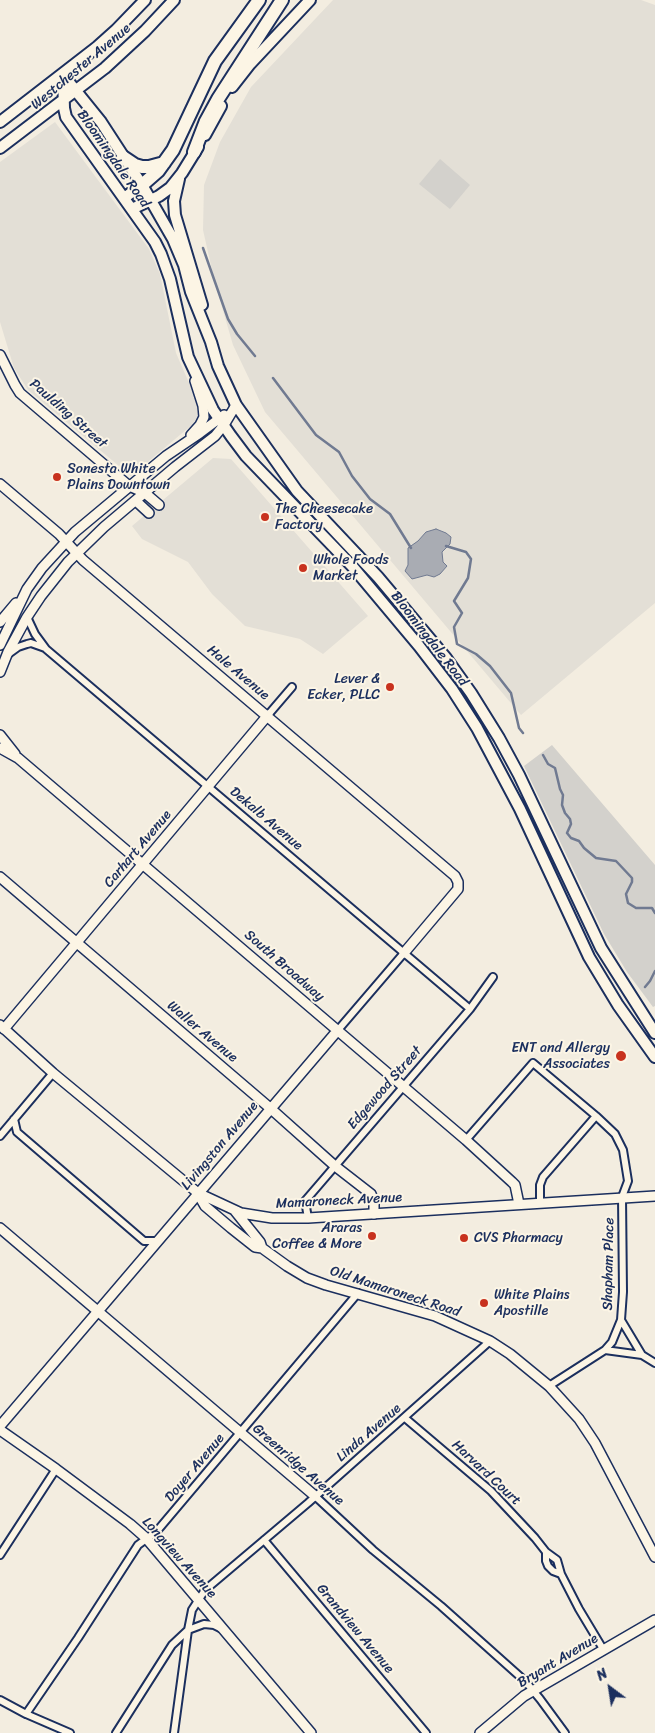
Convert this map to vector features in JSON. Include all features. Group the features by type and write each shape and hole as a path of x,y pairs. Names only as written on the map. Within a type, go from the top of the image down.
{"highway":[{"path":"142,185 164,163 179,137 215,61 259,0"},
{"path":"194,152 206,121 218,98 282,0"},
{"path":"123,157 142,167 164,163"}],"main road":[{"name":"Westchester Avenue","path":"0,122 63,74 116,30 145,0"},
{"name":"Westchester Avenue","path":"0,148 76,92 112,62 174,0"},
{"path":"211,342 198,289 175,215 174,201 177,186 182,173 237,80 310,0"},
{"name":"Bloomingdale Road","path":"63,74 101,122 142,185 178,251 220,372 236,405 297,491 378,577 446,658 471,693 506,749 601,948 655,1033"},
{"name":"Bloomingdale Road","path":"63,74 66,117 156,242 167,266 188,357 213,410 255,466 340,552 452,689 477,728 520,809 594,965 618,1005 655,1057"},
{"path":"132,209 164,193 182,173"},
{"path":"124,198 142,185"}],"street":[{"name":"Paulding Street","path":"0,355 14,385 20,393 129,486 145,493 159,505"},
{"path":"0,622 42,568 66,541 200,425 204,417 203,406 188,357"},
{"path":"0,672 6,656 27,617 41,596 77,553 104,527 214,436 221,422 236,405"},
{"path":"166,456 221,422"},
{"name":"Hale Avenue","path":"0,484 66,541 77,553 445,867 455,876 458,882"},
{"name":"Paulding Street","path":"129,486 136,501 149,513"},
{"path":"0,645 27,589"},
{"name":"Dekalb Avenue","path":"27,617 34,634 46,648 470,1008"},
{"path":"6,656 18,646 27,644 46,648"},
{"name":"Carhart Avenue","path":"2,1027 76,944 292,687"},
{"name":"South Broadway","path":"0,735 18,758"},
{"name":"South Broadway","path":"0,748 18,758 466,1140 515,1185 519,1204"},
{"name":"Waller Avenue","path":"0,877 335,1166 371,1194 374,1201 374,1214"},
{"name":"Livingston Avenue","path":"0,1426 458,889 458,882"},
{"name":"Edgewood Street","path":"308,1218 305,1201 470,1008 493,977"},
{"name":"Mamaroneck Avenue","path":"2,1027 53,1073 198,1194 257,1217 308,1218 655,1196"},
{"path":"466,1140 533,1063 615,1134 625,1159 628,1181 622,1197"},
{"path":"0,1136 53,1073"},
{"path":"540,1203 540,1186 543,1177 596,1116"},
{"path":"14,1119 17,1132 144,1241 158,1241"},
{"name":"Old Mamaroneck Road","path":"198,1194 205,1206 231,1228 256,1247 262,1248 307,1278 435,1316 490,1341 510,1354 549,1386 574,1412 595,1442 655,1557"},
{"name":"Shapham Place","path":"549,1386 605,1350 612,1342 621,1320 623,1286 622,1197"},
{"name":"Old Mamaroneck Road","path":"235,1210 260,1242 262,1248"},
{"name":"Greenridge Avenue","path":"0,1228 97,1313 315,1496 374,1550 441,1606 525,1681 566,1733"},
{"name":"Doyer Avenue","path":"26,1714 138,1546 157,1531 358,1293"},
{"path":"621,1320 642,1355"},
{"name":"Linda Avenue","path":"174,1733 192,1610 204,1590 405,1418 490,1341"},
{"path":"605,1350 642,1355 655,1363"},
{"name":"Harvard Court","path":"405,1418 491,1491 546,1552 557,1560 579,1609 604,1649"},
{"name":"Longview Avenue","path":"0,1430 56,1469 146,1538 311,1733"},
{"path":"0,1555 56,1469"},
{"name":"Grandview Avenue","path":"264,1540 426,1733"},
{"name":"Harvard Court","path":"546,1552 548,1566 553,1572 562,1574"},
{"name":"Bryant Avenue","path":"480,1733 533,1690 655,1620"},
{"path":"116,1733 172,1645 188,1630 210,1624 226,1632"},
{"path":"0,1700 26,1714 70,1733"}],"shaded area":[{"path":"333,0 641,0 655,5 655,603 521,715 265,412 233,345 215,283 203,230 204,185 220,142 251,87"},
{"path":"55,122 149,249 160,274 176,353 196,399 198,415 193,424 131,476 28,390 14,368 0,322 0,162"},
{"path":"440,159 470,185 450,209 419,184"},
{"path":"213,458 231,459 368,616 323,654 300,639 245,626 212,594 188,562 142,539 132,526"},
{"path":"436,529 451,537 450,544 442,552 443,562 447,566 440,574 434,577 427,575 412,579 405,571 408,565 408,548 426,532"},
{"path":"552,745 655,865 655,1006 653,1007 627,972 604,934 524,766"}],"waterway":[{"path":"203,248 228,319 237,334 255,356"},
{"path":"273,378 316,435 339,452 352,476 370,499 390,514 411,548"},
{"path":"446,546 466,552 471,559 468,578 454,601 462,613 454,627 457,644 476,654 490,666 511,693 519,728 523,733"},
{"path":"543,755 548,764 555,768 563,795 562,805 571,824 567,833 571,838 579,841 596,858 616,861 632,878 626,894 628,903 636,908 652,908 655,913"},
{"path":"645,987 655,971"}],"place":[{"name":"Sonesta White Plains Downtown","path":"57,477"},
{"name":"The Cheesecake Factory","path":"265,517"},
{"name":"Whole Foods Market","path":"303,568"},
{"name":"Lever & Ecker, PLLC","path":"390,687"},
{"name":"ENT and Allergy Associates","path":"621,1056"},
{"name":"Araras Coffee & More","path":"372,1236"},
{"name":"CVS Pharmacy","path":"464,1238"},
{"name":"White Plains Apostille","path":"484,1303"}]}
